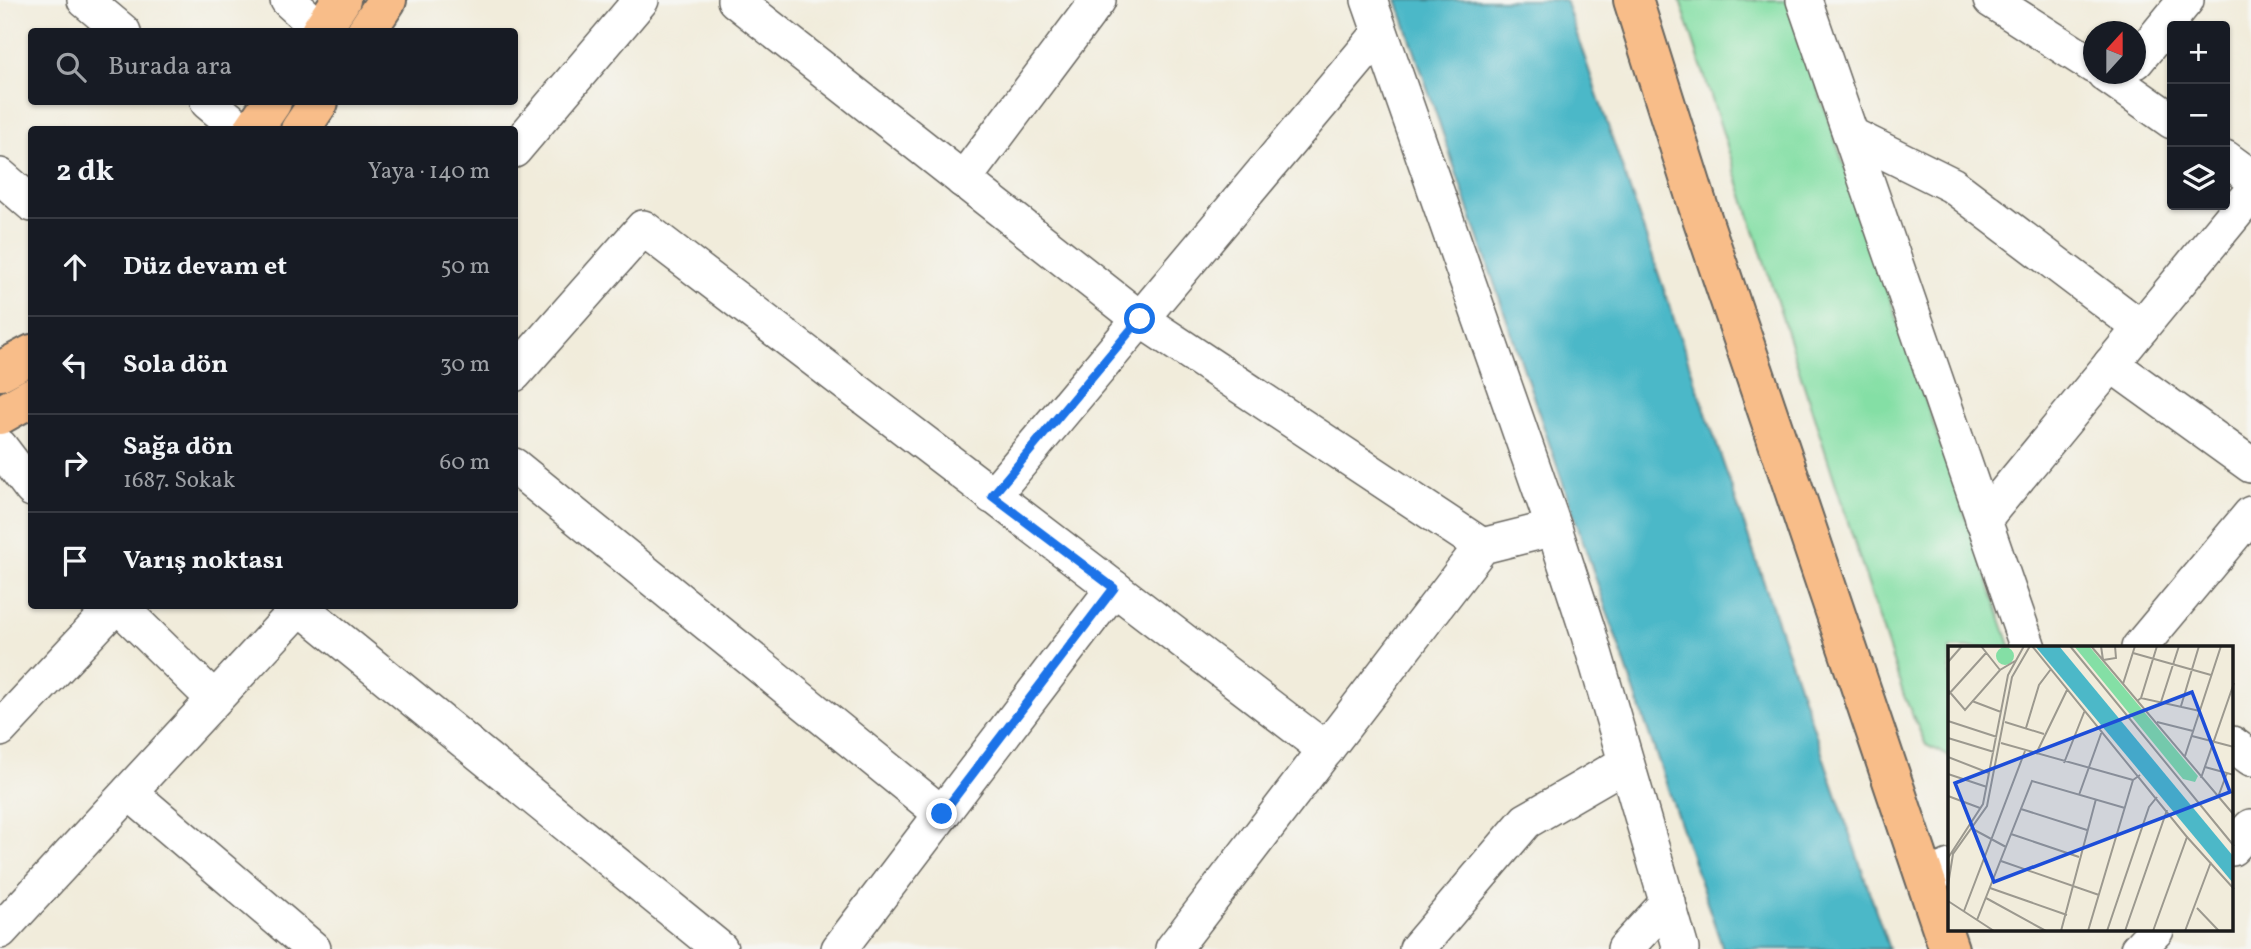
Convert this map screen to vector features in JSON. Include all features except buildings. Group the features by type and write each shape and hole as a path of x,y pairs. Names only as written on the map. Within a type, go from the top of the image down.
{"main road":[{"path":"369,28 387,0"},
{"path":"1633,0 1698,206 1938,872 1949,949"},
{"path":"256,126 270,105"},
{"path":"303,126 317,105"},
{"path":"0,371 28,356"},
{"path":"0,415 28,399"}],"street":[{"path":"85,0 118,28"},
{"path":"288,0 327,20"},
{"path":"518,145 641,0"},
{"path":"963,180 1098,0"},
{"path":"1369,0 1554,528 1681,949"},
{"path":"1804,0 2027,646"},
{"path":"1991,0 2083,53"},
{"path":"2146,40 2186,0"},
{"path":"756,6 963,180 1140,319 1482,546"},
{"path":"992,496 1380,33"},
{"path":"2130,84 2167,117"},
{"path":"212,105 237,126"},
{"path":"1850,135 1952,185 2141,328"},
{"path":"2230,162 2251,177"},
{"path":"0,176 28,200"},
{"path":"1983,520 2251,194"},
{"path":"518,369 643,228 1325,750"},
{"path":"2111,364 2251,465"},
{"path":"0,447 28,484"},
{"path":"518,470 942,814"},
{"path":"2141,646 2251,513"},
{"path":"1173,949 1482,546 1554,528"},
{"path":"839,949 1114,588"},
{"path":"0,729 114,609"},
{"path":"120,609 214,699"},
{"path":"0,930 297,609"},
{"path":"304,609 720,949"},
{"path":"2234,745 2251,758"},
{"path":"1417,949 1527,821 1626,763"},
{"path":"128,792 313,949"},
{"path":"2234,846 2251,827"},
{"path":"1625,949 1668,902"},
{"path":"2126,932 2131,949"},
{"path":"2138,949 2154,932"}],"green space":[{"path":"1680,0 1787,0 2010,646 1948,646 1948,756 1926,745 1904,696"}],"water":[{"path":"1397,0 1565,0 1889,949 1723,949"}],"route":[{"path":"942,814 1114,588 992,496 1140,319"}]}
